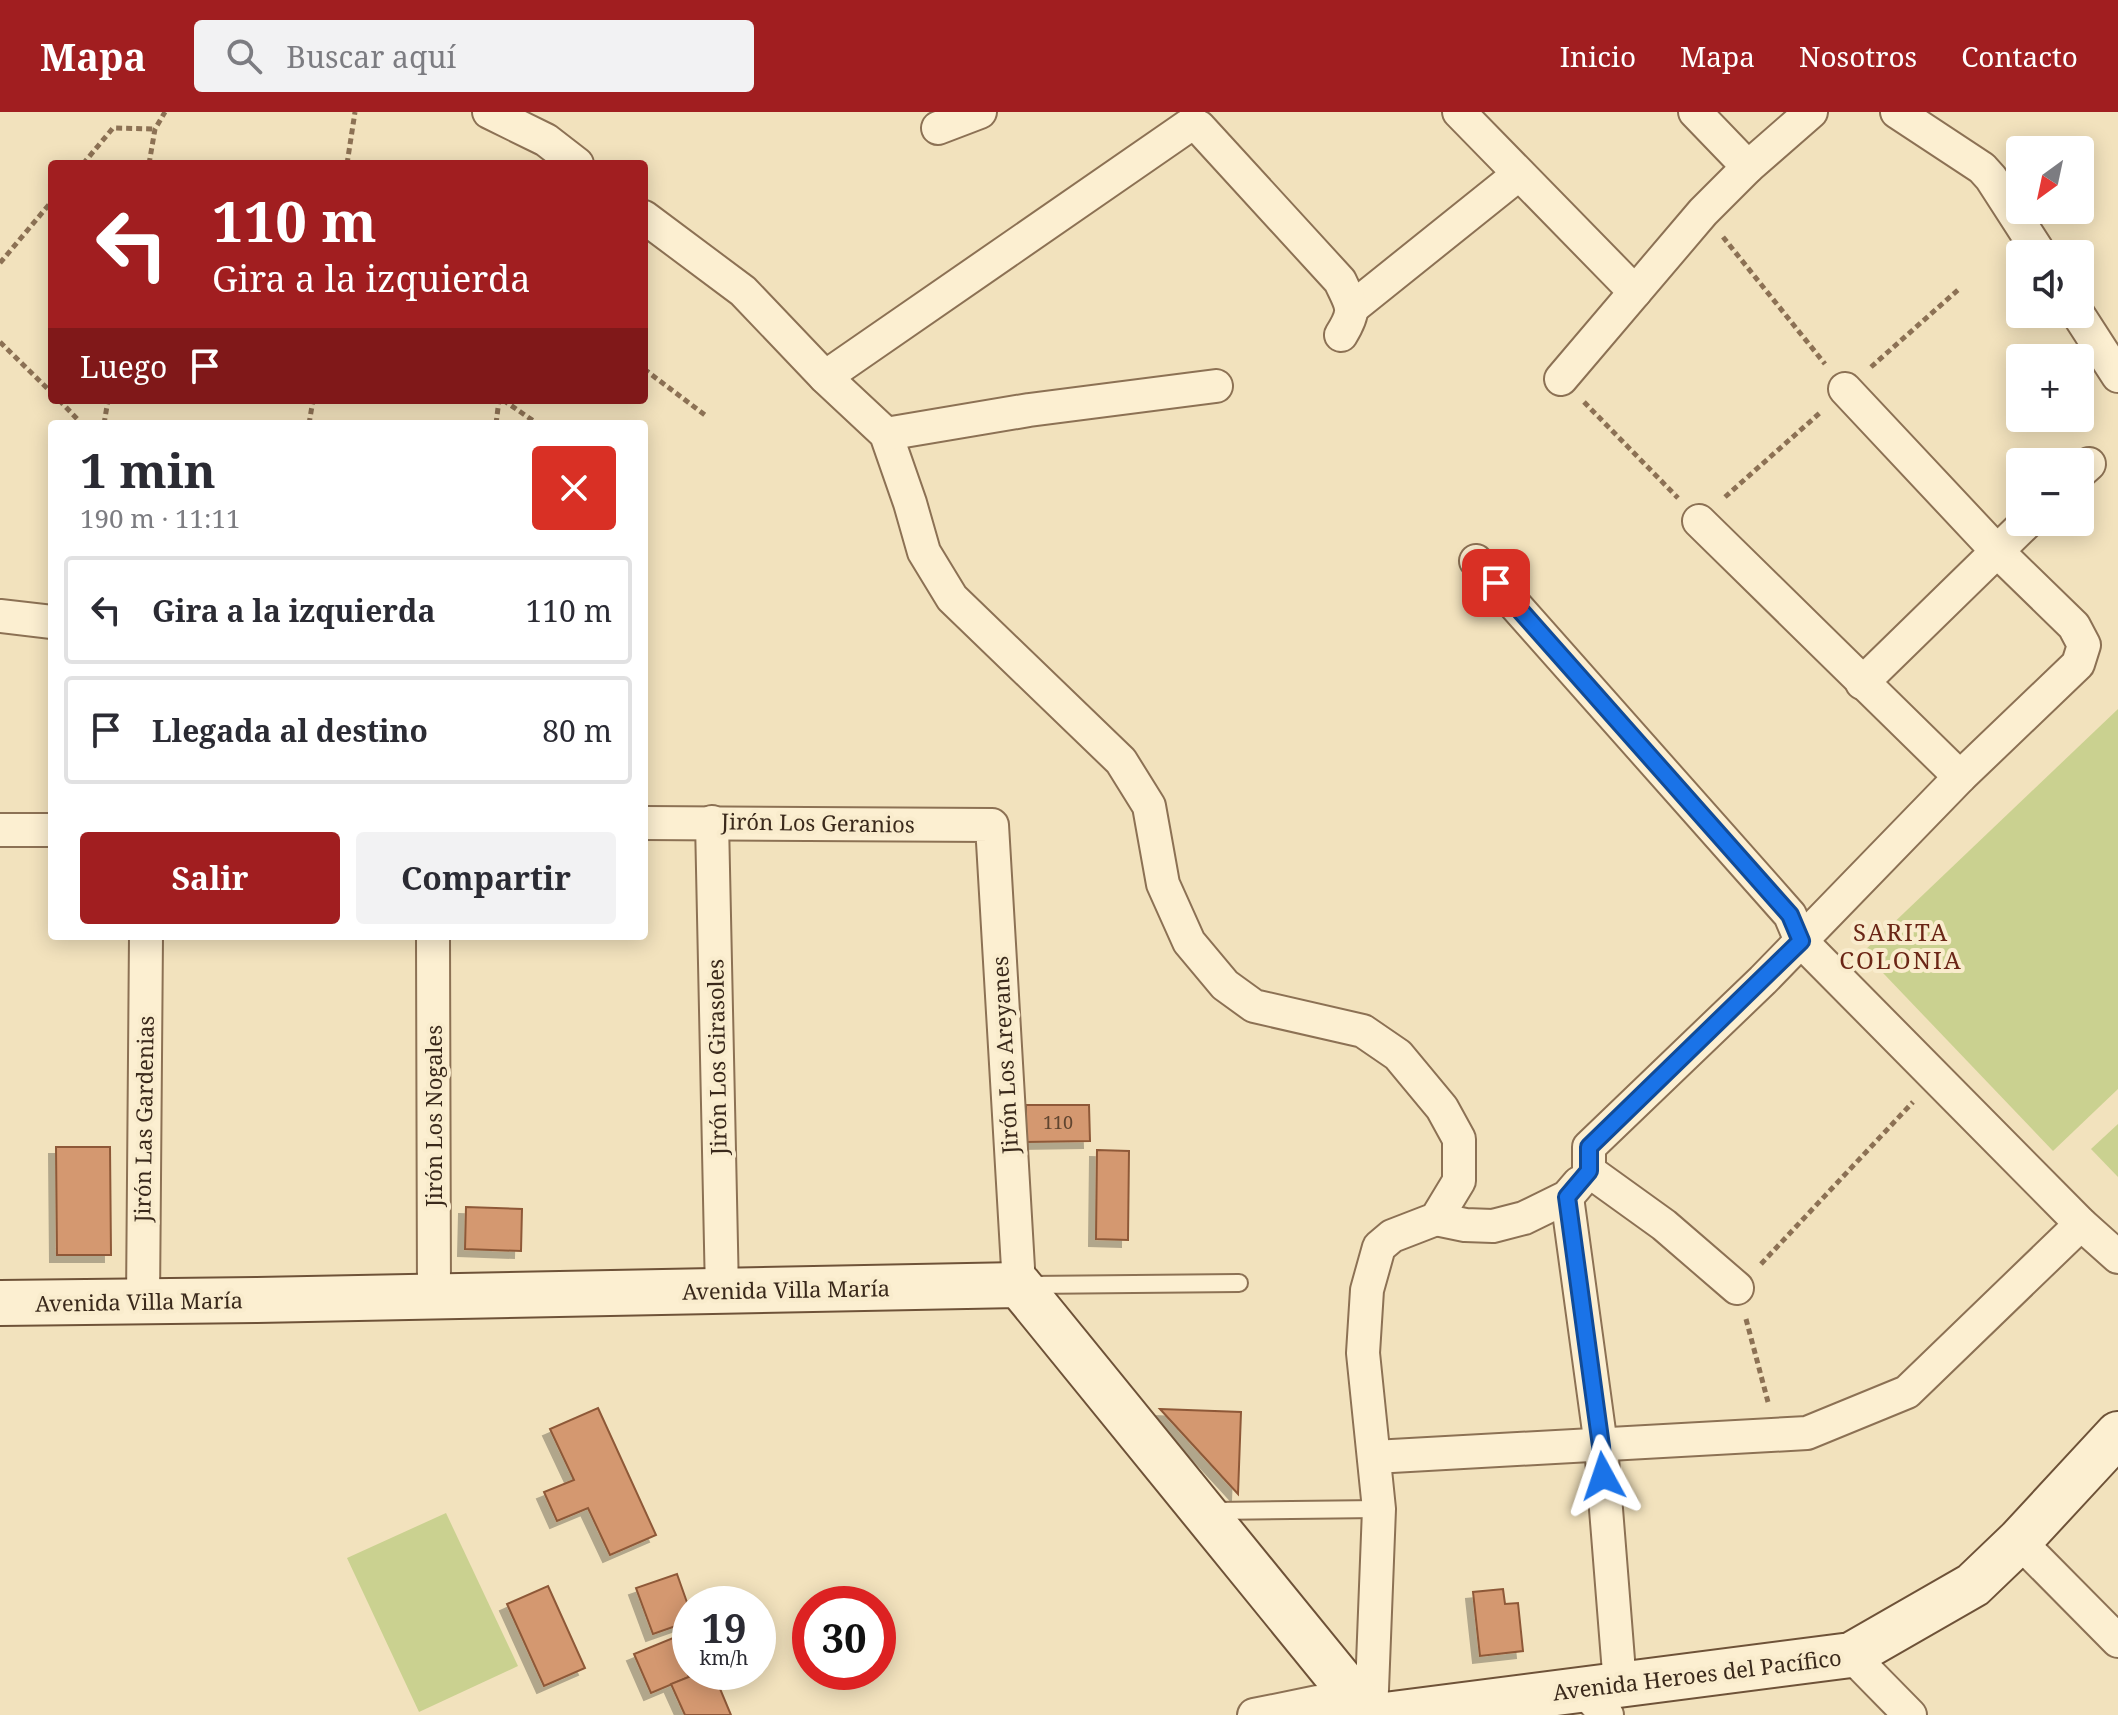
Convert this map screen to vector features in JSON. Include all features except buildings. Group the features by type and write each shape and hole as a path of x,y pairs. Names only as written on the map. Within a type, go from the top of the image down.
{"street":[{"path":"489,112 546,140 572,160"},
{"path":"938,128 980,112"},
{"path":"1459,112 1635,292"},
{"path":"1695,112 1748,167"},
{"path":"1561,379 1703,212 1748,167 1811,112"},
{"path":"1897,112 1982,168 2031,240"},
{"path":"825,377 1188,126 1208,120 1340,281 1347,321 1519,174"},
{"path":"648,220 743,291 825,377 886,434 924,552 952,598 1121,761 1149,806 1163,884 1189,942 1225,985 1254,1006 1363,1031 1398,1055 1442,1108 1459,1139 1459,1181 1436,1219"},
{"path":"2087,328 2118,376"},
{"path":"886,434 1029,410 1216,386"},
{"path":"1368,1715 1379,1509 1363,1353 1367,1290 1379,1247 1392,1236 1436,1219 1465,1225 1493,1226 1524,1218 1567,1197 1589,1171 1589,1147 1801,941 1960,777 2078,664 2084,645 2074,626 1996,550 1845,389"},
{"path":"1699,521 1960,777"},
{"path":"1862,683 2012,536"},
{"path":"1476,561 1790,915 1801,941 2081,1224 2118,1257"},
{"path":"0,616 48,622"},
{"name":"Jirón Los Girasoles","path":"712,822 722,1292"},
{"name":"Jirón Los Geranios","path":"648,823 992,825"},
{"name":"Jirón Los Areyanes","path":"992,825 1019,1285"},
{"path":"0,830 48,830"},
{"name":"Jirón Las Gardenias","path":"143,1301 146,940"},
{"name":"Jirón Los Nogales","path":"433,940 434,1297"},
{"path":"1589,1171 1664,1225 1737,1288"},
{"path":"1567,1197 1601,1446 1603,1697"},
{"path":"1374,1457 1807,1433 1907,1392 2081,1224"},
{"path":"1019,1285 1368,1715"},
{"name":"Avenida Villa María","path":"0,1303 1019,1285"},
{"name":"Avenida Heroes del Pacífico","path":"1385,1715 1603,1697 1851,1655 1973,1585 2019,1541 2118,1434"},
{"path":"2019,1541 2118,1641"},
{"path":"1851,1655 1910,1715"},
{"path":"1254,1715 1318,1702 1368,1715"}],"lane":[{"path":"1019,1285 1239,1283"},
{"path":"1203,1512 1379,1509"}],"path":[{"path":"150,160 155,129 165,112"},
{"path":"348,160 355,112"},
{"path":"86,160 113,128 155,129"},
{"path":"0,263 48,206"},
{"path":"1703,212 1845,389"},
{"path":"0,342 48,389"},
{"path":"648,372 705,415"},
{"path":"1561,379 1699,521"},
{"path":"63,404 78,420"},
{"path":"507,404 532,420"},
{"path":"1777,1435 1737,1288 1936,1078"}],"green space":[{"path":"2118,709 2118,1089 2053,1151 1863,952"},
{"path":"2118,1124 2118,1177 2091,1149"},
{"path":"446,1513 518,1666 419,1712 347,1558"}],"district":[{"name":"SARITA COLONIA","path":"1901,947"}],"route":[{"path":"1496,583 1790,915 1801,941 1589,1147 1589,1171 1567,1197 1603,1476"}]}
